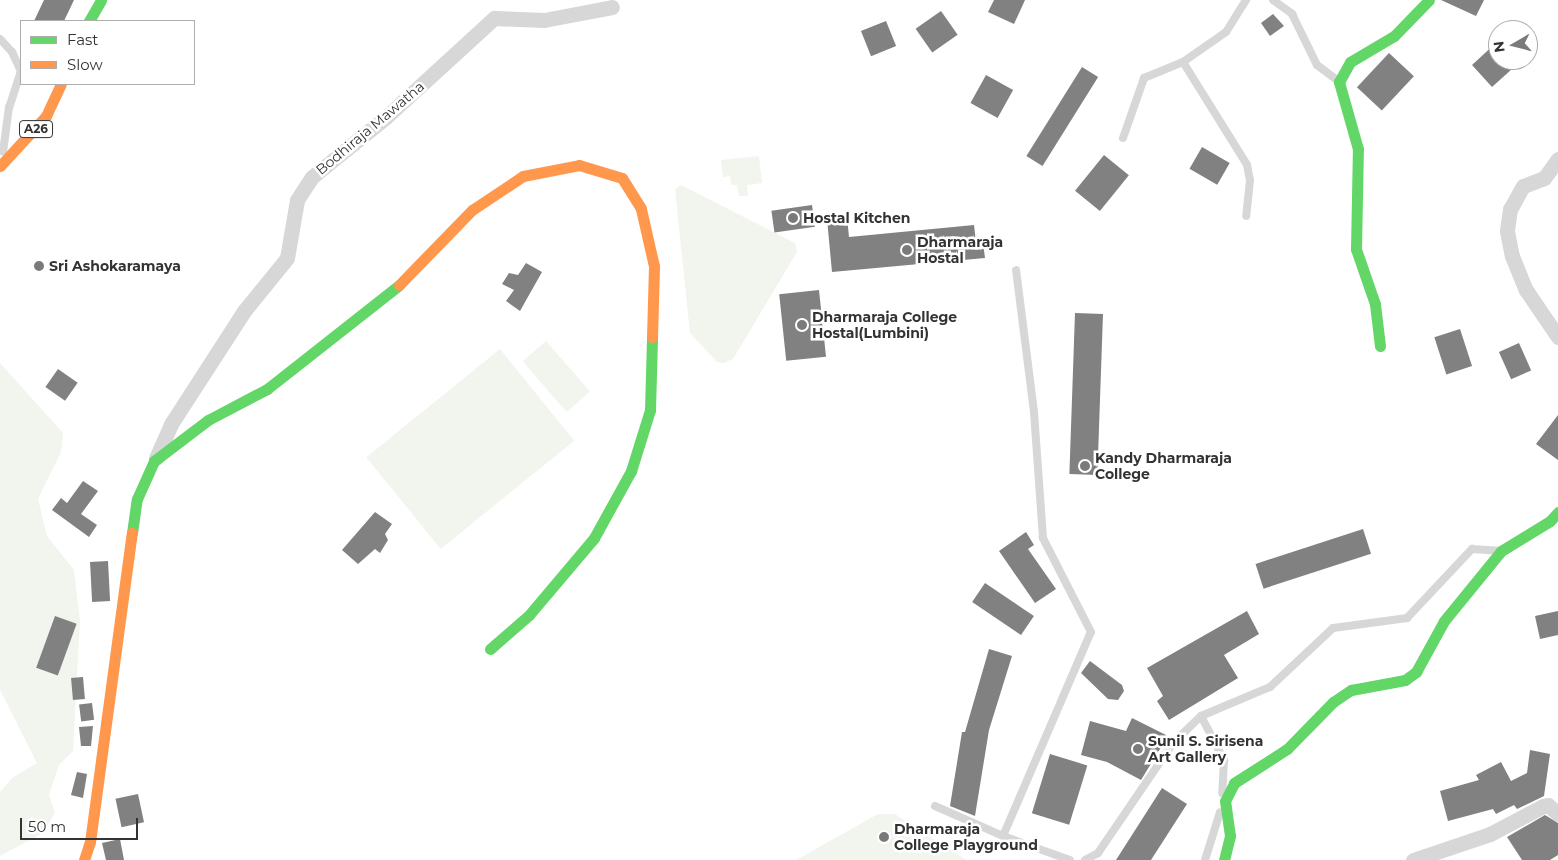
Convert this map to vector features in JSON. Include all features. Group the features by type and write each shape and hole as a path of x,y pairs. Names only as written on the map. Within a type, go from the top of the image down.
{"main road":[{"path":"90,20 101,0"},
{"path":"1380,346 1376,304 1356,249 1358,149 1339,82 1350,62 1394,36 1429,0"},
{"name":"A26","path":"1,165 41,122 60,85"},
{"path":"84,860 90,842 137,499 154,461 208,420 266,389 402,283 472,210 523,176 579,164 622,178 641,209 654,266 650,410 631,471 594,538 529,615 490,649"},
{"path":"1224,860 1230,836 1225,801 1234,783 1287,749 1333,702 1351,690 1405,680 1416,672 1444,622 1501,551 1550,521 1558,512"}],"street":[{"name":"Bodhiraja Mawatha","path":"154,461 171,424 244,311 287,258 297,200 312,177 386,117 494,18 544,20 612,7"},
{"path":"1558,159 1544,178 1523,186 1510,209 1507,231 1512,256 1526,290 1558,337"},
{"path":"1413,860 1490,834 1543,806 1548,805 1558,814"}],"lane":[{"path":"1123,138 1144,78 1183,62 1226,32 1246,0"},
{"path":"1273,0 1292,14 1317,65 1339,82"},
{"path":"0,39 12,52 20,69"},
{"path":"1183,62 1247,164 1250,180 1246,216"},
{"path":"1,165 9,107 20,74"},
{"path":"1003,836 1090,632 1043,538 1034,412 1016,270"},
{"path":"1085,860 1098,853 1173,743 1201,716 1270,687 1333,628 1407,618 1472,549 1501,551"},
{"path":"1201,716 1224,760 1220,809 1205,860"},
{"path":"935,806 1003,836 1070,860"}],"shaded area":[{"path":"759,156 762,183 747,185 748,196 739,196 737,185 731,185 730,176 723,177 721,160"},
{"path":"681,185 795,243 797,252 733,359 724,363 717,362 690,333 675,189"},
{"path":"546,341 590,392 567,412 523,361"},
{"path":"500,349 574,441 441,549 366,457"},
{"path":"0,363 63,433 61,452 38,499 47,536 74,570 80,621 73,751 59,765 49,795 55,813 43,833 0,856 0,792 12,778 37,763 0,690"},
{"name":"Dharmaraja College Playground","path":"878,814 895,814 966,860 796,860"}],"building":[{"path":"44,0 74,0 64,20 34,20"},
{"path":"994,0 1025,0 1014,24 988,12"},
{"path":"1441,0 1484,0 1476,16"},
{"path":"941,11 958,35 932,53 916,29"},
{"path":"1273,14 1284,26 1270,36 1261,23"},
{"path":"886,21 896,46 871,56 861,31"},
{"path":"1488,50 1488,70 1511,70 1492,87 1472,65"},
{"path":"1389,53 1414,76 1382,111 1357,87"},
{"path":"1082,67 1098,77 1042,166 1026,156"},
{"path":"986,75 1013,90 998,118 970,103"},
{"path":"1202,147 1230,163 1217,185 1190,169"},
{"path":"1104,155 1129,175 1100,211 1075,191"},
{"name":"Hostal Kitchen","path":"812,205 815,227 774,232 771,211"},
{"name":"Dharmaraja Hostal","path":"847,217 849,237 974,225 976,242 983,242 985,258 832,272 827,219"},
{"path":"526,263 542,272 520,311 506,301 514,290 502,284 509,273 518,275"},
{"name":"Dharmaraja College Hostal(Lumbini)","path":"819,290 826,357 786,361 779,294"},
{"path":"1075,313 1103,314 1097,475 1069,474"},
{"path":"1460,329 1472,366 1446,374 1434,337"},
{"path":"1519,343 1531,370 1511,379 1499,352"},
{"path":"58,369 78,383 65,401 45,387"},
{"path":"1558,415 1558,460 1536,444"},
{"path":"83,481 98,491 81,514 97,525 89,537 52,510 61,498 67,503"},
{"path":"375,512 392,524 385,534 388,540 380,553 375,549 358,564 342,550"},
{"path":"1363,529 1371,554 1264,589 1256,564"},
{"path":"1026,532 1034,545 1028,549 1056,589 1035,603 999,551"},
{"path":"108,561 110,601 92,602 90,562"},
{"path":"985,583 1034,616 1021,635 972,602"},
{"path":"1247,611 1259,634 1224,655 1238,678 1169,720 1157,701 1163,696 1147,668"},
{"path":"1558,611 1558,635 1540,639 1535,616"},
{"path":"55,616 77,624 58,676 36,668"},
{"path":"989,649 1012,656 989,730 975,816 950,806 962,732 965,732"},
{"path":"1090,661 1122,685 1124,691 1118,700 1108,699 1081,673"},
{"path":"83,677 85,699 73,700 71,678"},
{"path":"92,703 94,720 81,721 79,705"},
{"name":"Sunil S. Sirisena Art Gallery","path":"1132,718 1168,736 1141,780 1107,762 1081,755 1090,721 1126,731"},
{"path":"93,726 91,746 81,746 79,727"},
{"path":"1530,750 1550,754 1544,796 1517,809 1514,805 1496,814 1493,809 1448,821 1440,791 1479,780 1476,775 1501,762 1511,781 1527,773"},
{"path":"1050,754 1087,765 1069,825 1032,813"},
{"path":"77,772 87,774 83,798 71,795"},
{"path":"1162,788 1187,804 1151,860 1116,860"},
{"path":"138,794 144,822 122,827 116,799"},
{"path":"1545,815 1558,823 1558,855 1550,860 1522,860 1507,837"},
{"path":"120,839 124,860 106,860 102,843"}],"traffic: fast":[{"path":"90,20 101,0"},
{"path":"1380,346 1375,304 1356,249 1358,149 1339,82 1350,62 1394,36 1429,0"},
{"path":"132,533 137,499 154,461 208,420 267,389 399,285"},
{"path":"490,649 529,615 594,538 631,471 650,410 652,337"},
{"path":"1224,860 1230,836 1225,801 1234,783 1287,749 1333,702 1351,690 1405,680 1416,672 1444,621 1501,551 1550,521 1558,512"}],"traffic: slow":[{"path":"0,166 46,116 61,85"},
{"path":"399,285 472,210 523,176 579,165 622,178 641,209 654,266 652,337"},
{"path":"84,860 90,842 132,533"}],"place":[{"name":"Hostal Kitchen","path":"793,218"},
{"name":"Dharmaraja Hostal","path":"907,250"},
{"name":"Sri Ashokaramaya","path":"39,266"},
{"name":"Dharmaraja College Hostal(Lumbini)","path":"802,325"},
{"name":"Kandy Dharmaraja College","path":"1085,466"},
{"name":"Sunil S. Sirisena Art Gallery","path":"1138,749"},
{"name":"Dharmaraja College Playground","path":"884,837"}]}
